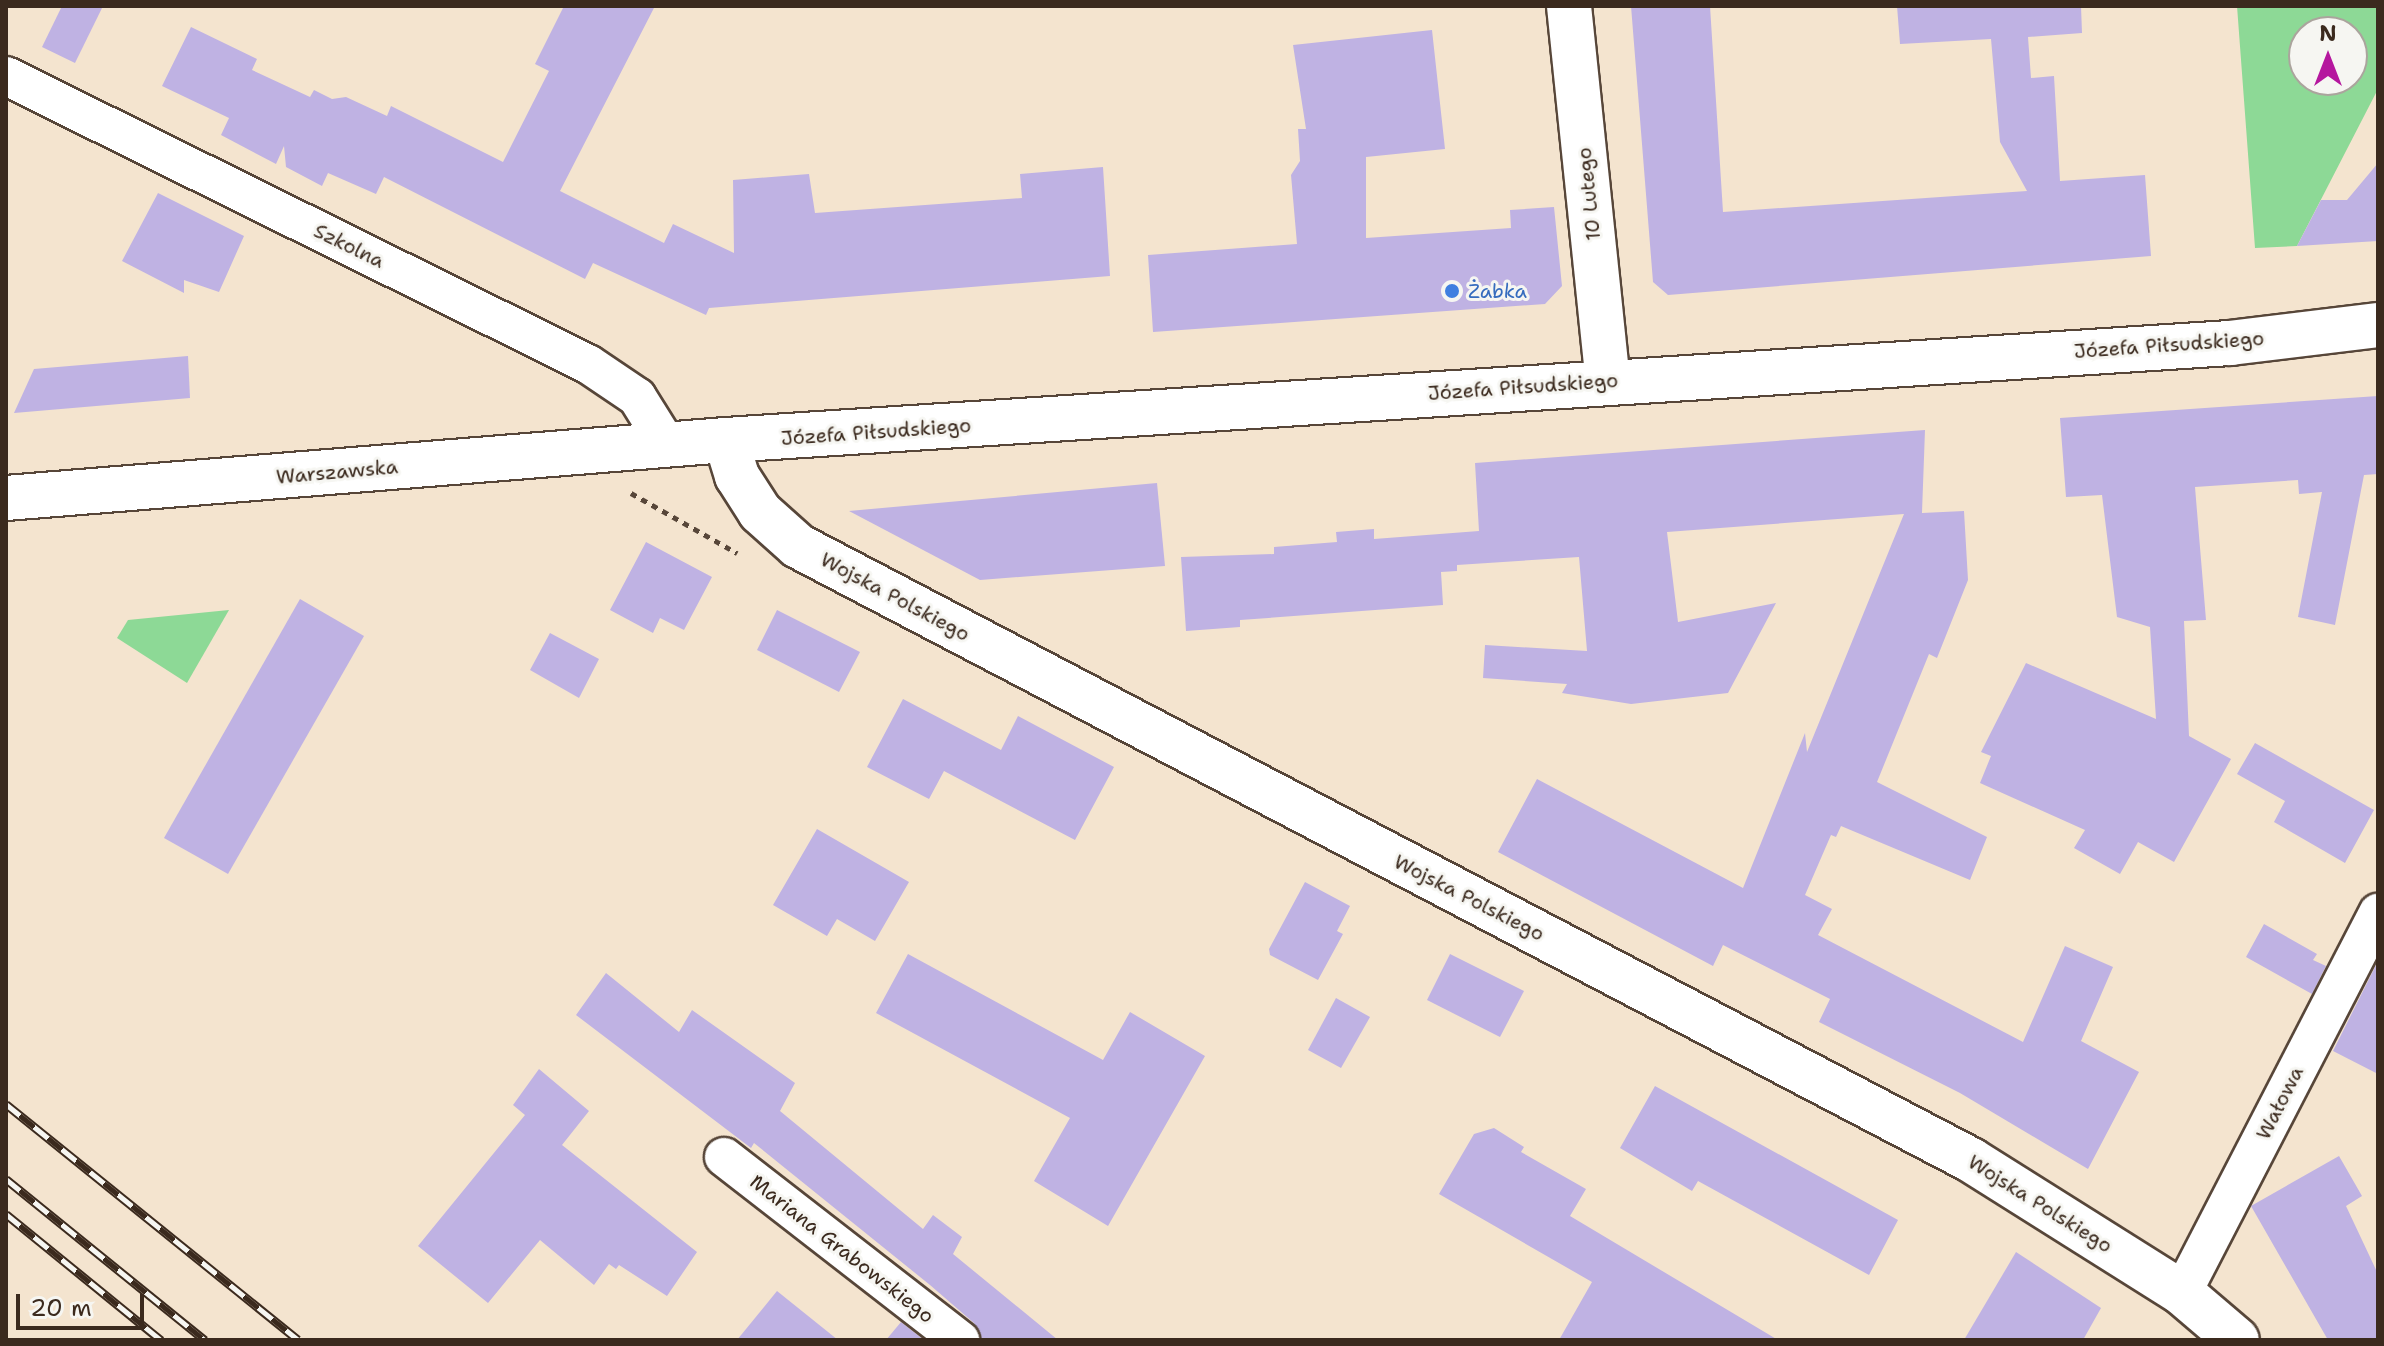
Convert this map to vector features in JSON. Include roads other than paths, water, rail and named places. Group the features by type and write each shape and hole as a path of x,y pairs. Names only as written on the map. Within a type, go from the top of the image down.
{"main road":[{"name":"10 Lutego","path":"1569,6 1608,382"},
{"name":"Józefa Piłsudskiego","path":"667,445 2230,343 2378,325"},
{"name":"Wojska Polskiego","path":"726,440 737,476 760,512 798,546 1971,1160 2182,1293 2237,1340"},
{"name":"Warszawska","path":"6,498 667,445"}],"street":[{"name":"Szkolna","path":"6,76 588,364 637,397 667,445"},
{"name":"Wałowa","path":"2182,1293 2378,913"},
{"name":"Mariana Grabowskiego","path":"724,1157 960,1340"}],"railway":[{"path":"6,1104 298,1340"},
{"path":"6,1179 205,1340"},
{"path":"6,1214 161,1340"}],"place":[{"name":"Żabka","path":"1452,291"}]}
